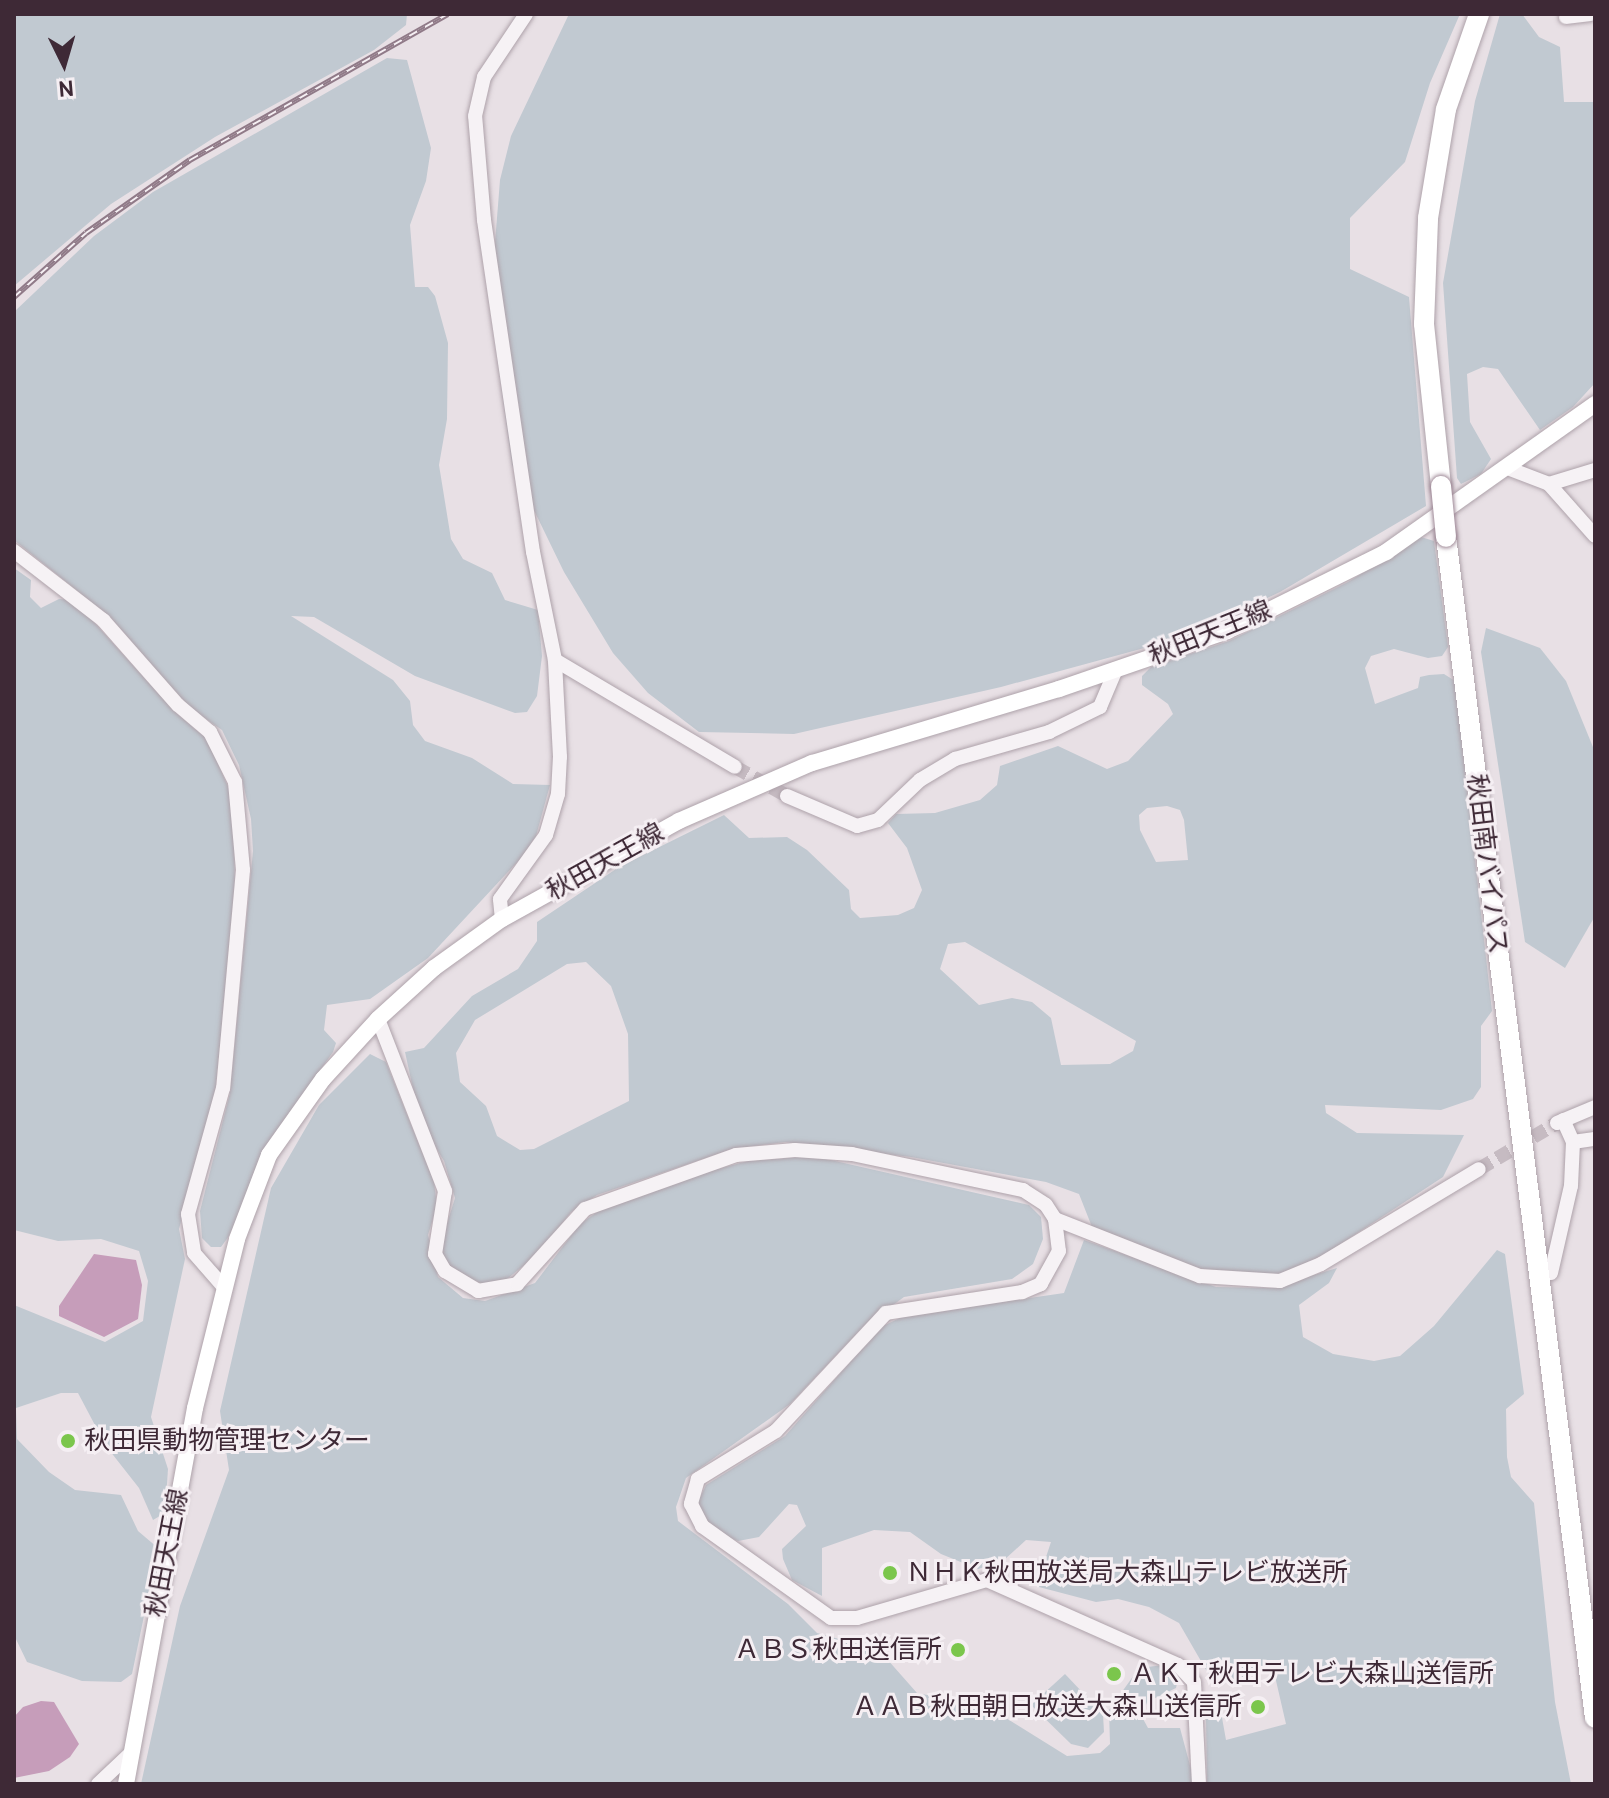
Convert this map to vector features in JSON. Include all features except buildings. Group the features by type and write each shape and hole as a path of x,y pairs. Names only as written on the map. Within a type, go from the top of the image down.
{"highway":[{"name":"秋田南バイパス","path":"1479,14 1446,109 1432,174 1424,324 1446,537 1595,1718"}],"main road":[{"name":"秋田天王線","path":"126,1784 158,1600 223,1286 269,1155 323,1079 378,1019 434,968 502,919 679,821 812,763 1115,671 1227,631 1386,552 1510,469 1595,404"}],"street":[{"path":"502,919 500,899 546,835 558,794 555,660 533,552 484,220 475,116 484,77 526,14"},
{"path":"1566,17 1592,14"},
{"path":"1510,469 1549,484 1595,536"},
{"path":"1549,484 1595,470"},
{"path":"14,551 103,620 178,705 210,732 235,782 241,812 243,870 223,1088 188,1214 194,1253 223,1286"},
{"path":"555,660 735,767"},
{"path":"787,796 857,826 878,820 920,780 955,759 1049,732 1100,707 1115,671"},
{"path":"378,1019 445,1191 435,1254 445,1271 478,1291 517,1284 531,1273 585,1209 736,1155 795,1150 852,1154 1023,1190 1046,1205 1055,1219 1057,1259 1041,1284 1022,1292 886,1313 776,1431 698,1479 691,1504 702,1526 831,1618 857,1618 987,1580 1178,1665 1194,1680 1199,1784"},
{"path":"1551,1273 1571,1186 1573,1142 1560,1122 1595,1107"},
{"path":"1573,1142 1595,1139"},
{"path":"1055,1219 1200,1276 1280,1281 1321,1264 1479,1169"},
{"path":"98,1784 132,1752"}],"shaded area":[{"path":"14,14 407,14 406,25 374,50 215,137 111,204 14,286"},
{"path":"569,14 1460,14 1430,83 1405,162 1350,218 1350,269 1409,297 1426,506 1280,592 1181,638 1001,687 794,734 699,732 648,693 613,653 564,572 512,465 490,306 500,180 511,136"},
{"path":"1500,14 1522,14 1539,37 1560,47 1564,102 1595,102 1595,383 1573,407 1540,430 1498,369 1483,367 1467,374 1470,422 1491,459 1481,474 1461,484 1457,478 1443,283 1475,101"},
{"path":"387,58 407,60 431,148 426,181 410,225 415,287 428,287 435,296 448,343 447,419 439,465 451,539 463,559 492,573 505,600 538,610 542,656 537,696 527,712 515,713 415,676 314,617 291,616 393,680 410,701 413,725 425,741 472,758 513,784 550,785 536,836 521,858 428,958 370,999 327,1005 324,1030 336,1043 333,1052 272,1138 229,1236 221,1247 211,1247 202,1238 200,1211 230,1093 253,851 251,819 239,765 222,730 189,707 111,618 14,540 14,312 94,236 153,192"},
{"path":"1421,537 1434,541 1448,647 1442,656 1428,658 1394,649 1371,656 1365,668 1375,704 1418,688 1420,677 1444,674 1455,681 1492,1011 1481,1026 1481,1087 1473,1099 1441,1110 1325,1105 1326,1113 1357,1133 1464,1135 1443,1177 1307,1266 1274,1275 1222,1273 1185,1265 1092,1227 1079,1194 1046,1182 911,1157 785,1142 732,1149 597,1195 571,1212 539,1253 502,1283 481,1283 457,1275 448,1265 439,1249 455,1198 444,1161 420,1121 405,1052 424,1048 472,996 518,969 537,941 537,922 619,867 724,815 749,838 787,837 807,850 849,890 851,909 860,918 898,915 914,908 922,890 907,848 888,823 896,814 935,813 980,800 997,785 1000,766 1058,746 1107,769 1128,761 1173,714 1168,704 1142,685 1142,676 1151,667 1229,641 1348,582","holes":["1167,806 1180,810 1184,820 1188,860 1156,862 1140,830 1139,815 1147,808","965,942 1136,1041 1133,1051 1110,1064 1061,1065 1051,1018 1032,1002 1012,998 979,1005 940,969 948,944","586,962 611,986 628,1034 629,1101 534,1149 520,1150 497,1136 486,1106 460,1082 456,1053 475,1020 567,964"]},
{"path":"14,568 31,580 30,597 41,608 59,599 74,600 174,711 208,740 234,801 235,904 215,1095 179,1229 185,1259 151,1417 168,1469 165,1513 153,1520 139,1488 106,1446 78,1393 61,1393 16,1408 17,1439 49,1472 75,1490 121,1495 138,1531 158,1548 132,1674 121,1682 82,1681 27,1662 14,1635 14,1305 105,1342 143,1321 148,1281 139,1251 101,1239 58,1241 14,1230"},
{"path":"1486,628 1540,648 1566,681 1595,752 1595,916 1565,968 1525,942 1481,652"},
{"path":"370,1054 386,1062 434,1182 437,1206 428,1235 438,1277 463,1298 485,1301 535,1283 580,1224 600,1210 687,1177 748,1161 813,1156 1029,1205 1041,1217 1043,1239 1033,1264 1012,1279 904,1297 863,1327 790,1404 686,1478 676,1507 678,1521 788,1604 817,1633 879,1650 917,1693 988,1707 1067,1756 1100,1753 1110,1744 1109,1710 1139,1668 1164,1665 1178,1679 1176,1688 1147,1702 1142,1717 1148,1728 1180,1728 1195,1784 141,1784 180,1606 229,1470 220,1411 271,1188 319,1105"},
{"path":"1084,1240 1216,1287 1271,1288 1337,1268 1329,1283 1299,1305 1303,1337 1333,1354 1374,1361 1400,1356 1434,1326 1497,1250 1505,1254 1524,1394 1506,1409 1507,1457 1511,1477 1534,1503 1555,1702 1571,1784 1207,1784 1206,1718 1221,1712 1226,1740 1286,1724 1274,1672 1222,1681 1209,1675 1179,1623 1149,1607 1118,1599 1096,1602 1039,1587 1034,1563 1046,1557 1051,1542 1026,1540 1003,1561 978,1569 941,1554 910,1532 874,1530 822,1548 822,1596 792,1580 783,1559 782,1549 806,1526 797,1505 789,1504 759,1537 738,1541 719,1534 699,1515 698,1502 706,1485 785,1436 881,1327 904,1316 1064,1293"},
{"path":"94,1254 136,1260 142,1285 138,1319 104,1337 59,1316 59,1306"},
{"path":"1065,1674 1103,1714 1104,1732 1088,1748 1071,1744 1031,1705"},
{"path":"41,1701 54,1702 79,1744 70,1757 49,1771 14,1778 14,1717 23,1707"}],"tunnel":[{"path":"735,767 787,796"},
{"path":"1479,1169 1557,1123"}],"railway":[{"path":"14,297 86,233 190,160 448,14"}],"place":[{"name":"秋田県動物管理センター","path":"68,1441"},
{"name":"ＮＨＫ秋田放送局大森山テレビ放送所","path":"890,1573"},
{"name":"ＡＢＳ秋田送信所","path":"958,1650"},
{"name":"ＡＫＴ秋田テレビ大森山送信所","path":"1114,1674"},
{"name":"ＡＡＢ秋田朝日放送大森山送信所","path":"1258,1707"}]}
